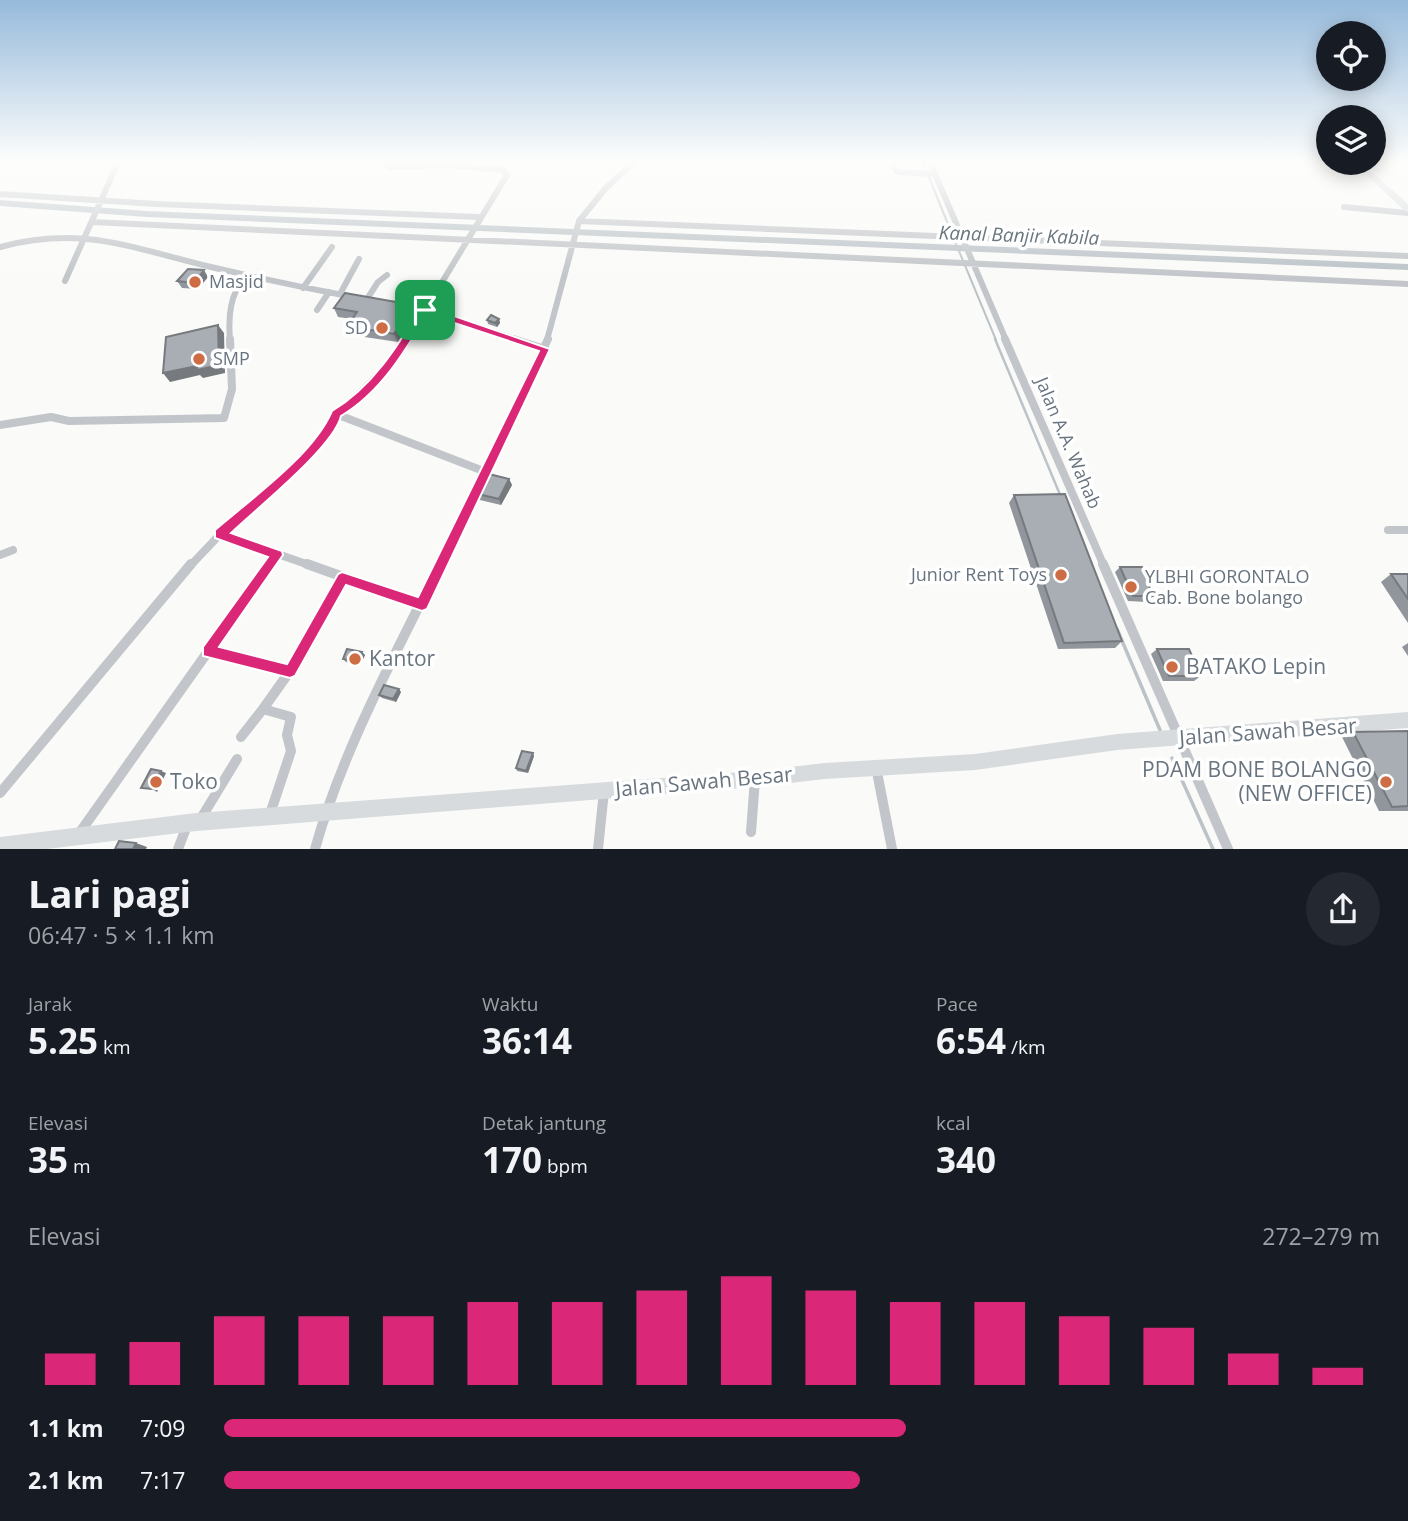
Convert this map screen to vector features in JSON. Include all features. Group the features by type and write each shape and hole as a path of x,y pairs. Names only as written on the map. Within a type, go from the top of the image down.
{"main road":[{"name":"Jalan Sawah Besar","path":"0,846 193,823 488,797 604,791 876,767 975,762 1117,743 1408,720"}],"street":[{"path":"81,200 479,219"},
{"path":"0,793 155,606 220,534 299,463 333,424 336,414 347,407 390,364 492,200"},
{"path":"315,849 325,813 353,742 545,349 579,223 598,200"},
{"name":"Jalan A.A. Wahab","path":"943,200 964,240 1228,849"},
{"path":"65,281 101,201"},
{"path":"1344,207 1408,211"},
{"path":"92,221 1408,284"},
{"path":"579,223 1408,256"},
{"path":"0,247 34,237 84,235 108,238 245,275 371,300 378,282 387,275"},
{"path":"303,288 332,247"},
{"path":"340,295 359,259"},
{"path":"0,425 51,417 69,421 224,418 232,378 230,310 233,294 245,275"},
{"path":"317,310 329,292"},
{"path":"400,305 425,310 545,349"},
{"path":"336,414 485,472"},
{"path":"1388,530 1408,530"},
{"path":"220,534 422,605"},
{"path":"0,555 13,550"},
{"path":"77,837 277,555"},
{"path":"241,737 290,671 342,578"},
{"path":"208,651 290,671"},
{"path":"263,709 291,717 292,720 287,735 291,751 269,817"},
{"path":"178,849 237,759"},
{"path":"876,767 892,849"},
{"path":"751,832 755,779"},
{"path":"598,849 604,791"}],"building":[{"path":"188,269 204,270 194,283 177,281"},
{"name":"SD","path":"345,293 413,305 394,334 347,326 357,312 334,308"},
{"path":"491,315 499,319 495,323 487,320"},
{"name":"SMP","path":"218,325 219,365 197,370 197,366 163,373 166,337"},
{"path":"489,474 509,479 499,499 478,494"},
{"name":"Junior Rent Toys","path":"1065,494 1122,641 1064,643 1014,495"},
{"path":"1120,567 1142,567 1153,596 1133,596"},
{"path":"1391,574 1408,574 1408,599"},
{"path":"347,649 362,652 357,661 343,659"},
{"path":"1157,649 1189,649 1201,676 1169,676"},
{"path":"384,685 399,689 393,699 379,695"},
{"name":"PDAM BONE BOLANGO (NEW OFFICE)","path":"1408,731 1408,806 1392,807 1353,732"},
{"path":"522,751 533,753 526,771 516,768"},
{"path":"151,769 161,771 152,789 141,788"},
{"path":"119,841 136,843 133,849 115,849"}],"waterway":[{"path":"938,200 952,234"},
{"name":"Kanal Banjir Kabila","path":"0,203 147,214 1408,267"},
{"path":"954,239 996,340"},
{"path":"995,339 1061,497"},
{"path":"1117,629 1160,730"},
{"path":"1172,758 1213,849"}],"place":[{"name":"Masjid","path":"195,282"},
{"name":"SD","path":"382,328"},
{"name":"SMP","path":"199,359"},
{"name":"Junior Rent Toys","path":"1061,575"},
{"name":"YLBHI GORONTALO Cab. Bone bolango","path":"1131,587"},
{"name":"Kantor","path":"355,659"},
{"name":"BATAKO Lepin","path":"1172,667"},
{"name":"Toko","path":"156,782"},
{"name":"PDAM BONE BOLANGO (NEW OFFICE)","path":"1386,782"}],"route":[{"path":"425,310 545,349 422,605 342,578 290,671 208,651 277,555 220,534 299,463 333,424 336,414 347,407 366,385 384,371 397,356 425,310"}]}
